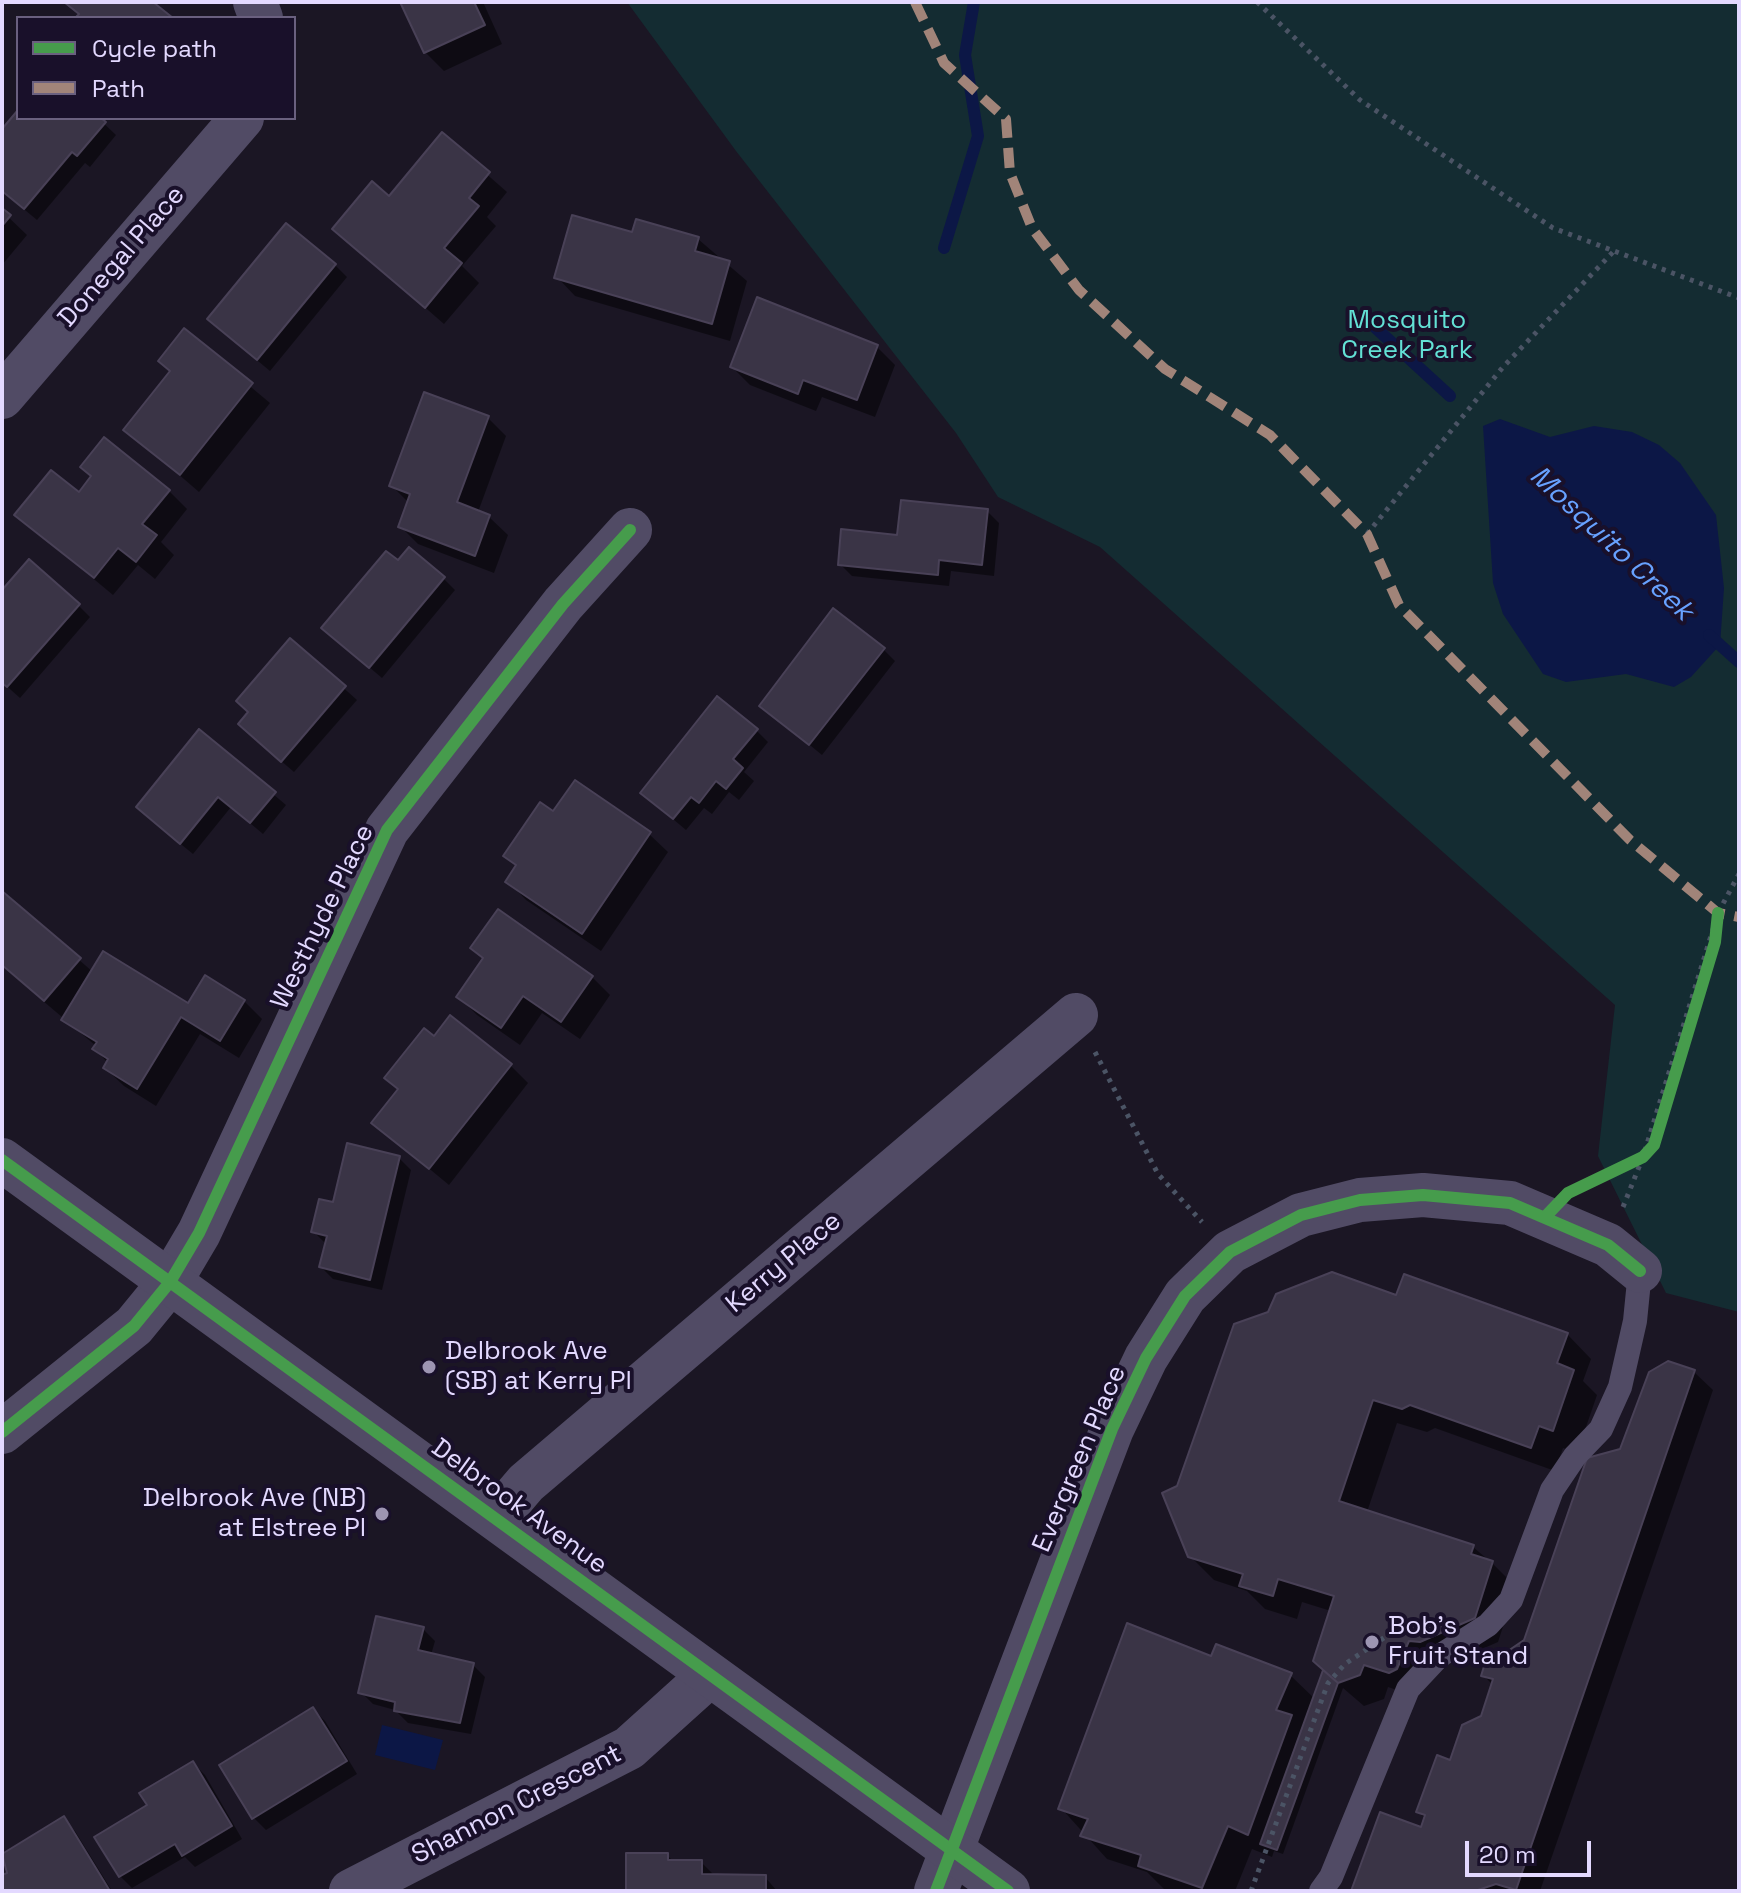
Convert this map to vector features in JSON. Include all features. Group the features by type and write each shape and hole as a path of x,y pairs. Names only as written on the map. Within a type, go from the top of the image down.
{"street":[{"name":"Donegal Place","path":"2,397 240,120"},
{"name":"Westhyde Place","path":"2,1432 134,1326 170,1282 199,1233 387,830 563,604 630,530"},
{"name":"Kerry Place","path":"497,1517 526,1483 1076,1015"},
{"name":"Delbrook Avenue","path":"2,1160 1008,1891"},
{"name":"Evergreen Place","path":"936,1891 1112,1429 1146,1358 1185,1296 1230,1252 1301,1215 1360,1200 1423,1195 1510,1203 1624,1258"},
{"name":"Shannon Crescent","path":"351,1891 629,1748 710,1675"}],"lane":[{"path":"1321,1891 1331,1877 1408,1689 1438,1657 1488,1625 1511,1600 1552,1490 1575,1456 1601,1429 1620,1387 1635,1321 1624,1258"}],"path":[{"path":"1257,2 1360,100 1553,228 1739,298"},
{"path":"1367,534 1503,367 1614,251"},
{"path":"1624,1258 1643,1157 1654,1145 1715,942 1718,913 1739,874"},
{"path":"1076,1015 1158,1174 1230,1252"},
{"path":"1628,1161 1643,1157"},
{"path":"1251,1891 1328,1683 1345,1664 1388,1635 1431,1624"}],"green space":[{"name":"Mosquito Creek Park","path":"627,2 1739,2 1739,1312 1666,1293 1598,1156 1615,1005 1100,547 998,497 956,433 736,151"}],"water":[{"path":"1500,419 1550,437 1594,426 1632,432 1659,445 1680,463 1716,515 1724,588 1720,645 1691,677 1674,687 1626,674 1566,682 1543,674 1503,614 1493,583 1483,426"},
{"path":"382,1725 443,1740 435,1770 375,1755"}],"building":[{"path":"64,2 153,2 170,16 77,16 79,14"},
{"path":"400,2 474,2 485,25 424,53"},
{"path":"16,112 16,120 106,122 77,156 72,152 24,209 2,191 2,129"},
{"path":"442,132 490,172 469,198 479,206 444,248 462,263 425,308 332,229 372,181 389,196"},
{"path":"2,208 11,215 2,226"},
{"path":"572,215 632,232 636,219 699,237 695,251 730,261 712,324 554,278"},
{"path":"286,223 336,264 257,360 207,319"},
{"path":"757,297 878,345 857,400 803,380 798,394 730,367"},
{"path":"184,328 253,383 180,475 123,430 170,371 158,361"},
{"path":"424,392 489,416 457,502 490,515 475,556 398,527 410,494 389,486"},
{"path":"104,437 170,490 142,524 157,535 136,562 118,548 94,578 14,515 51,470 79,492 91,476 80,467"},
{"path":"901,500 988,509 982,565 939,560 938,575 838,565 841,529 897,535"},
{"path":"409,547 445,577 369,668 321,628 386,551 398,560"},
{"path":"29,559 80,604 7,687 2,683 2,590"},
{"path":"833,608 885,648 809,745 759,706"},
{"path":"290,638 346,686 281,762 238,724 248,712 236,701"},
{"path":"717,696 758,729 733,759 743,768 726,789 716,781 699,803 691,797 673,819 640,793"},
{"path":"199,729 276,792 250,823 218,797 180,844 136,807"},
{"path":"575,780 651,832 582,934 505,882 516,865 503,856 540,802 553,811"},
{"path":"2,891 81,958 44,1001 2,965"},
{"path":"498,909 593,976 561,1022 523,996 501,1028 456,997 483,958 470,948"},
{"path":"103,951 188,1003 205,975 245,1000 220,1041 181,1017 137,1089 103,1068 108,1059 92,1049 97,1042 61,1020"},
{"path":"450,1015 512,1064 429,1169 371,1123 398,1089 384,1078 424,1028 434,1036"},
{"path":"347,1143 400,1156 370,1280 319,1267 327,1236 311,1232 319,1199 333,1202"},
{"path":"1332,1272 1396,1295 1404,1274 1568,1333 1557,1363 1574,1370 1553,1431 1539,1426 1531,1448 1410,1405 1402,1409 1373,1400 1339,1501 1474,1545 1471,1554 1493,1561 1475,1618 1420,1642 1409,1641 1397,1669 1389,1673 1364,1665 1360,1675 1338,1683 1313,1661 1334,1596 1278,1579 1273,1596 1239,1586 1243,1574 1188,1557 1162,1493 1177,1486 1234,1324 1268,1312 1276,1294"},
{"path":"1668,1361 1695,1370 1516,1890 1496,1884 1475,1891 1351,1891 1380,1812 1421,1827 1425,1815 1416,1812 1437,1755 1450,1760 1462,1725 1481,1716 1493,1679 1481,1676 1486,1660 1499,1664 1502,1655 1524,1640 1587,1458 1620,1449 1649,1372"},
{"path":"376,1616 424,1627 418,1650 474,1663 460,1723 394,1711 395,1702 358,1693"},
{"path":"1127,1623 1211,1656 1216,1644 1292,1673 1276,1710 1292,1715 1248,1835 1228,1826 1202,1888 1138,1866 1141,1855 1080,1836 1088,1819 1058,1809"},
{"path":"1323,1670 1338,1683 1277,1850 1260,1844"},
{"path":"313,1707 347,1761 252,1819 219,1765"},
{"path":"193,1761 232,1826 182,1856 175,1844 119,1877 94,1837 147,1805 139,1793"},
{"path":"64,1816 110,1891 2,1891 2,1875 7,1873 2,1854"},
{"path":"626,1853 668,1853 668,1860 702,1860 702,1874 766,1875 766,1891 626,1891"}],"waterway":[{"path":"944,248 978,136 965,55 974,2"},
{"name":"Mosquito Creek","path":"1366,319 1450,396"},
{"name":"Mosquito Creek","path":"1709,635 1739,662"}],"marked path":[{"path":"915,2 944,63 1006,119 1010,173 1032,228 1079,290 1165,369 1270,435 1367,534 1399,605 1630,840 1718,913 1739,917"}],"cycle path":[{"path":"2,1432 134,1326 170,1282 199,1233 387,830 563,604 630,530"},
{"path":"1546,1216 1568,1193 1643,1157 1654,1145 1715,942 1718,913"},
{"path":"2,1160 1008,1891"},
{"path":"936,1891 1112,1429 1146,1358 1185,1296 1230,1252 1301,1215 1360,1200 1423,1195 1510,1203 1608,1245 1640,1271"}],"place":[{"name":"Delbrook Ave (SB) at Kerry Pl","path":"429,1367"},
{"name":"Delbrook Ave (NB) at Elstree Pl","path":"382,1514"},
{"name":"Bob's Fruit Stand","path":"1372,1642"}]}
